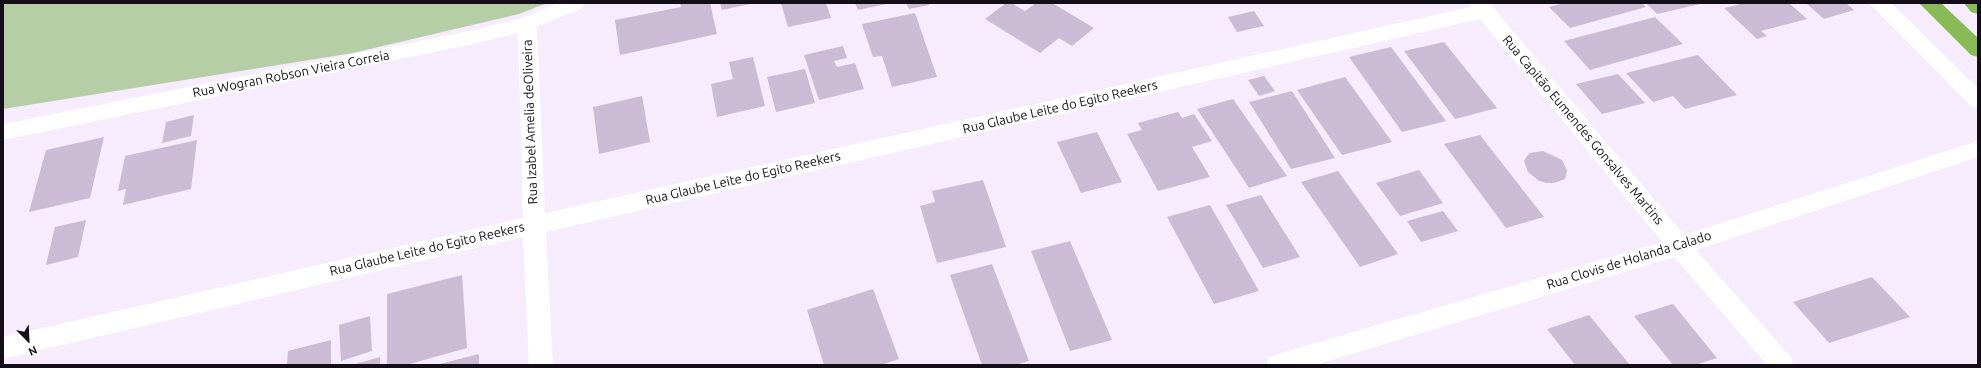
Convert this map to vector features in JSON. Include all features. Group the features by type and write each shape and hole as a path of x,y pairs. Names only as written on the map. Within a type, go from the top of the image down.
{"highway":[{"path":"1929,3 1978,50"}],"street":[{"name":"Rua Wogran Robson Vieira Correia","path":"3,132 474,37 527,24 574,3"},
{"path":"1878,3 1978,101"},
{"name":"Rua Glaube Leite do Egito Reekers","path":"3,348 1481,7"},
{"name":"Rua Capitão Eumendes Gonsalves Martins","path":"1481,7 1679,246 1782,365"},
{"name":"Rua Izabel Amelia deOliveira","path":"527,24 534,225 541,365"},
{"name":"Rua Clovis de Holanda Calado","path":"1278,365 1679,246 1978,149"}],"green space":[{"path":"3,3 547,3 519,14 353,53 3,109"}],"building":[{"path":"680,3 710,3 717,34 620,55 615,20 681,7"},
{"path":"720,3 750,3 750,4 722,10"},
{"path":"781,3 826,3 831,18 788,27"},
{"path":"855,3 886,3 886,4 858,10"},
{"path":"906,3 928,3 929,5 909,9"},
{"path":"1006,3 1011,3 1025,11 1036,3 1052,3 1094,28 1072,46 1059,38 1040,53 985,19"},
{"path":"1565,3 1642,3 1646,7 1570,28 1549,7"},
{"path":"1646,3 1700,3 1700,4 1657,14"},
{"path":"1745,3 1789,3 1807,19 1761,31 1767,36 1757,39 1724,8"},
{"path":"1806,3 1846,3 1854,10 1824,19"},
{"path":"1254,11 1264,26 1237,32 1228,17"},
{"path":"915,13 937,77 892,87 882,56 873,57 862,24"},
{"path":"1655,17 1683,44 1590,70 1564,41"},
{"path":"1444,42 1497,108 1455,119 1404,51"},
{"path":"843,46 847,58 834,61 837,67 855,63 864,89 819,100 804,55"},
{"path":"1391,47 1446,121 1402,132 1349,57"},
{"path":"1698,55 1737,95 1685,109 1673,96 1653,102 1626,73"},
{"path":"753,57 765,106 717,117 711,84 733,79 729,62"},
{"path":"805,69 815,103 776,112 767,77"},
{"path":"1618,74 1645,103 1602,114 1576,84"},
{"path":"1264,76 1275,91 1259,96 1248,80"},
{"path":"1345,77 1392,142 1342,155 1297,90"},
{"path":"1292,91 1335,158 1291,169 1249,102"},
{"path":"642,96 650,142 599,154 593,107"},
{"path":"1233,99 1287,176 1249,188 1197,109"},
{"path":"1178,112 1182,118 1194,114 1212,141 1192,147 1210,177 1158,191 1127,134 1142,130 1138,123"},
{"path":"194,115 191,136 162,143 166,122"},
{"path":"1097,132 1122,182 1081,193 1057,142"},
{"path":"1480,135 1544,217 1506,228 1444,144"},
{"path":"104,137 90,198 29,212 46,150"},
{"path":"197,140 191,189 123,205 126,189 118,191 125,156"},
{"path":"1543,151 1562,160 1567,170 1565,179 1554,183 1547,183 1539,181 1528,172 1524,161 1527,156 1530,153"},
{"path":"1419,170 1443,203 1400,216 1376,183"},
{"path":"1338,171 1398,254 1360,267 1301,182"},
{"path":"983,180 1006,247 937,263 920,206 935,202 932,191"},
{"path":"1261,195 1300,257 1263,268 1226,205"},
{"path":"1210,205 1259,291 1214,304 1167,217"},
{"path":"1443,211 1458,231 1421,242 1407,221"},
{"path":"86,220 78,257 46,265 55,227"},
{"path":"1070,241 1112,340 1070,351 1031,251"},
{"path":"992,264 1029,361 1015,365 982,365 950,275"},
{"path":"462,275 467,348 406,365 387,365 387,294"},
{"path":"1872,277 1910,317 1829,343 1793,302"},
{"path":"873,289 899,359 881,365 824,365 807,310"},
{"path":"1673,304 1717,358 1695,365 1673,365 1634,316"},
{"path":"1589,315 1630,365 1575,365 1547,329"},
{"path":"370,316 372,351 341,361 339,325"},
{"path":"331,340 331,365 287,365 288,351"},
{"path":"479,354 479,365 440,365 440,364"},
{"path":"380,357 380,365 352,365"}]}
